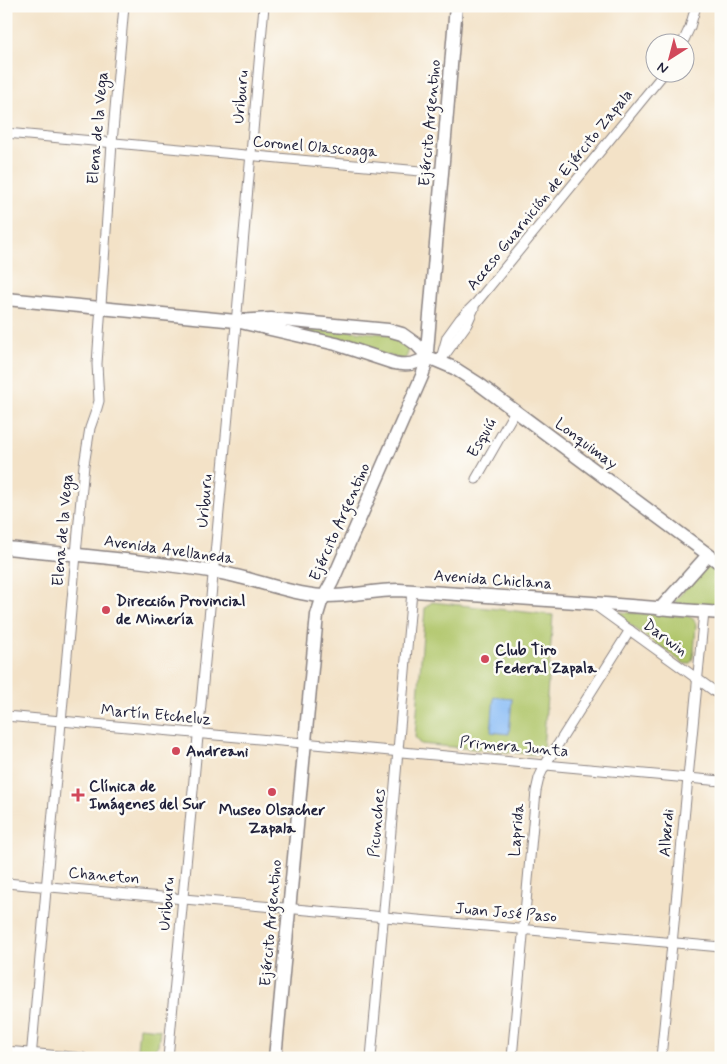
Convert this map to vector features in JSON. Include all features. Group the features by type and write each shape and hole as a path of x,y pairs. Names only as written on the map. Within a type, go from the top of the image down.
{"main road":[{"name":"Ejército Argentino","path":"275,1058 316,621 324,596 332,582 420,382 428,357 456,6"},
{"path":"6,299 236,321 336,344 401,365 414,364 428,357 410,339 402,334 388,330 270,319 236,321"},
{"name":"Lonquimay","path":"428,357 454,368 472,380 721,564"},
{"name":"Avenida Avellaneda","path":"6,548 213,572 324,596"},
{"path":"660,609 708,555"},
{"name":"Avenida Chiclana","path":"324,596 387,590 412,591 721,613"}],"street":[{"name":"Elena de la Vega","path":"31,1055 86,450 90,428 99,401 97,364 112,143 124,6"},
{"name":"Uriburu","path":"168,1058 264,6"},
{"path":"688,32 696,6"},
{"name":"Acceso Guarnición de Ejército Zapala","path":"440,362 446,340 470,318 476,304 658,82"},
{"name":"Coronel Olascoaga","path":"6,133 442,173"},
{"name":"Esquiú","path":"476,480 515,411"},
{"name":"Picunches","path":"371,1058 412,591"},
{"name":"Darwin","path":"592,603 721,696"},
{"name":"Alberdi","path":"661,1058 704,612"},
{"name":"Laprida","path":"512,1058 536,791 539,778 545,765 630,630"},
{"name":"Martín Etcheluz","path":"6,716 304,743"},
{"name":"Primera Junta","path":"304,743 721,781"},
{"name":"Chaneton","path":"6,883 289,908"},
{"name":"Juan José Paso","path":"289,908 721,946"},
{"path":"6,1051 31,1055 83,1058"}],"green space":[{"path":"279,324 395,335 407,346 408,352 404,360"},
{"path":"710,566 721,572 721,607 674,603 705,567"},
{"name":"Club Tiro Federal Zapala","path":"432,602 553,615 543,750 538,755 420,744 415,737 425,608"},
{"path":"617,612 687,616 692,618 696,625 691,662 688,664 683,663 615,614"},
{"path":"139,1027 160,1029 158,1045 154,1050 137,1049"}],"water":[{"path":"494,697 512,699 509,734 491,732"}],"place":[{"name":"Dirección Provincial de Minería","path":"106,610"},
{"name":"Club Tiro Federal Zapala","path":"485,659"},
{"name":"Andreani","path":"176,751"},
{"name":"Museo Olsacher Zapala","path":"272,792"},
{"name":"Clínica de Imágenes del Sur","path":"78,795"}]}
